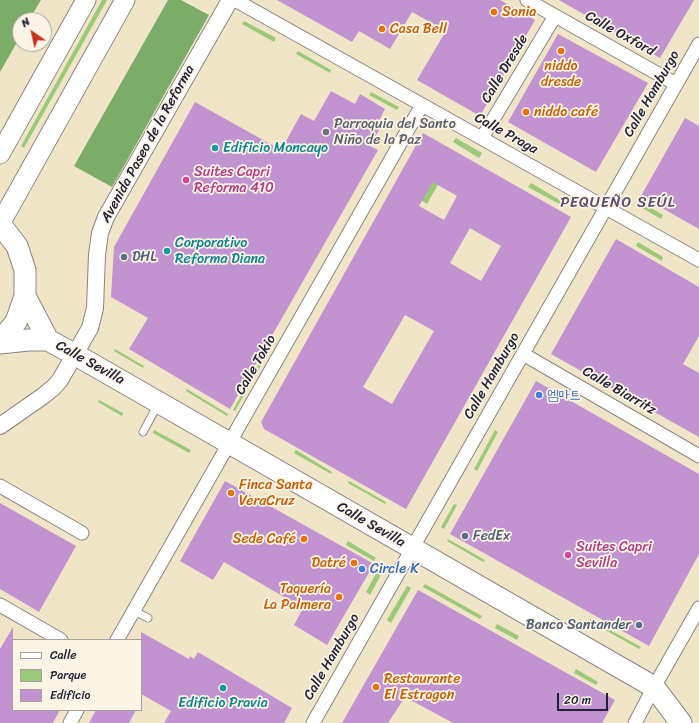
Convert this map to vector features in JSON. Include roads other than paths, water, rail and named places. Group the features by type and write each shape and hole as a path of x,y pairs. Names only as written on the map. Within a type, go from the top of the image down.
{"main road":[{"path":"0,154 86,0"},
{"path":"0,342 16,322 25,296 25,270 17,246 0,224 125,0"},
{"name":"Calle Sevilla","path":"25,296 48,340"},
{"name":"Calle Sevilla","path":"0,342 48,340 75,355 654,687 681,723"}],"street":[{"name":"Avenida Paseo de la Reforma","path":"0,426 43,396 60,380 90,328 95,308 97,255 100,233 106,218 230,0"},
{"name":"Calle Praga","path":"235,0 699,260"},
{"name":"Calle Oxford","path":"527,0 676,84"},
{"name":"Calle Dresde","path":"482,138 555,16"},
{"name":"Calle Hamburgo","path":"314,723 699,44"},
{"name":"Calle Tokio","path":"118,639 422,105"},
{"name":"Calle Biarritz","path":"523,354 699,456"},
{"path":"0,486 82,533"},
{"path":"0,605 59,639"},
{"path":"635,723 699,608"},
{"path":"70,723 76,711"}],"lane":[{"path":"143,432 159,403"},
{"path":"134,611 148,618"}],"place":[{"name":"Sonia","path":"494,12"},
{"name":"Casa Bell","path":"382,29"},
{"name":"niddo dresde","path":"561,51"},
{"name":"niddo café","path":"526,112"},
{"name":"Parroquia del Santo Niño de la Paz","path":"326,132"},
{"name":"Edificio Moncayo","path":"215,148"},
{"name":"Suites Capri Reforma 410","path":"186,180"},
{"name":"Corporativo Reforma Diana","path":"167,251"},
{"name":"DHL","path":"124,257"},
{"name":"엠마트","path":"539,395"},
{"name":"Finca Santa VeraCruz","path":"231,493"},
{"name":"FedEx","path":"465,536"},
{"name":"Sede Café","path":"304,539"},
{"name":"Suites Capri Sevilla","path":"568,555"},
{"name":"Datré","path":"354,563"},
{"name":"Circle K","path":"362,569"},
{"name":"Taquería La Palmera","path":"339,597"},
{"name":"Banco Santander","path":"639,625"},
{"name":"Restaurante El Estragon","path":"376,687"},
{"name":"Edificio Pravia","path":"223,688"}],"district":[{"name":"PEQUEÑO SEÚL","path":"618,203"}]}
